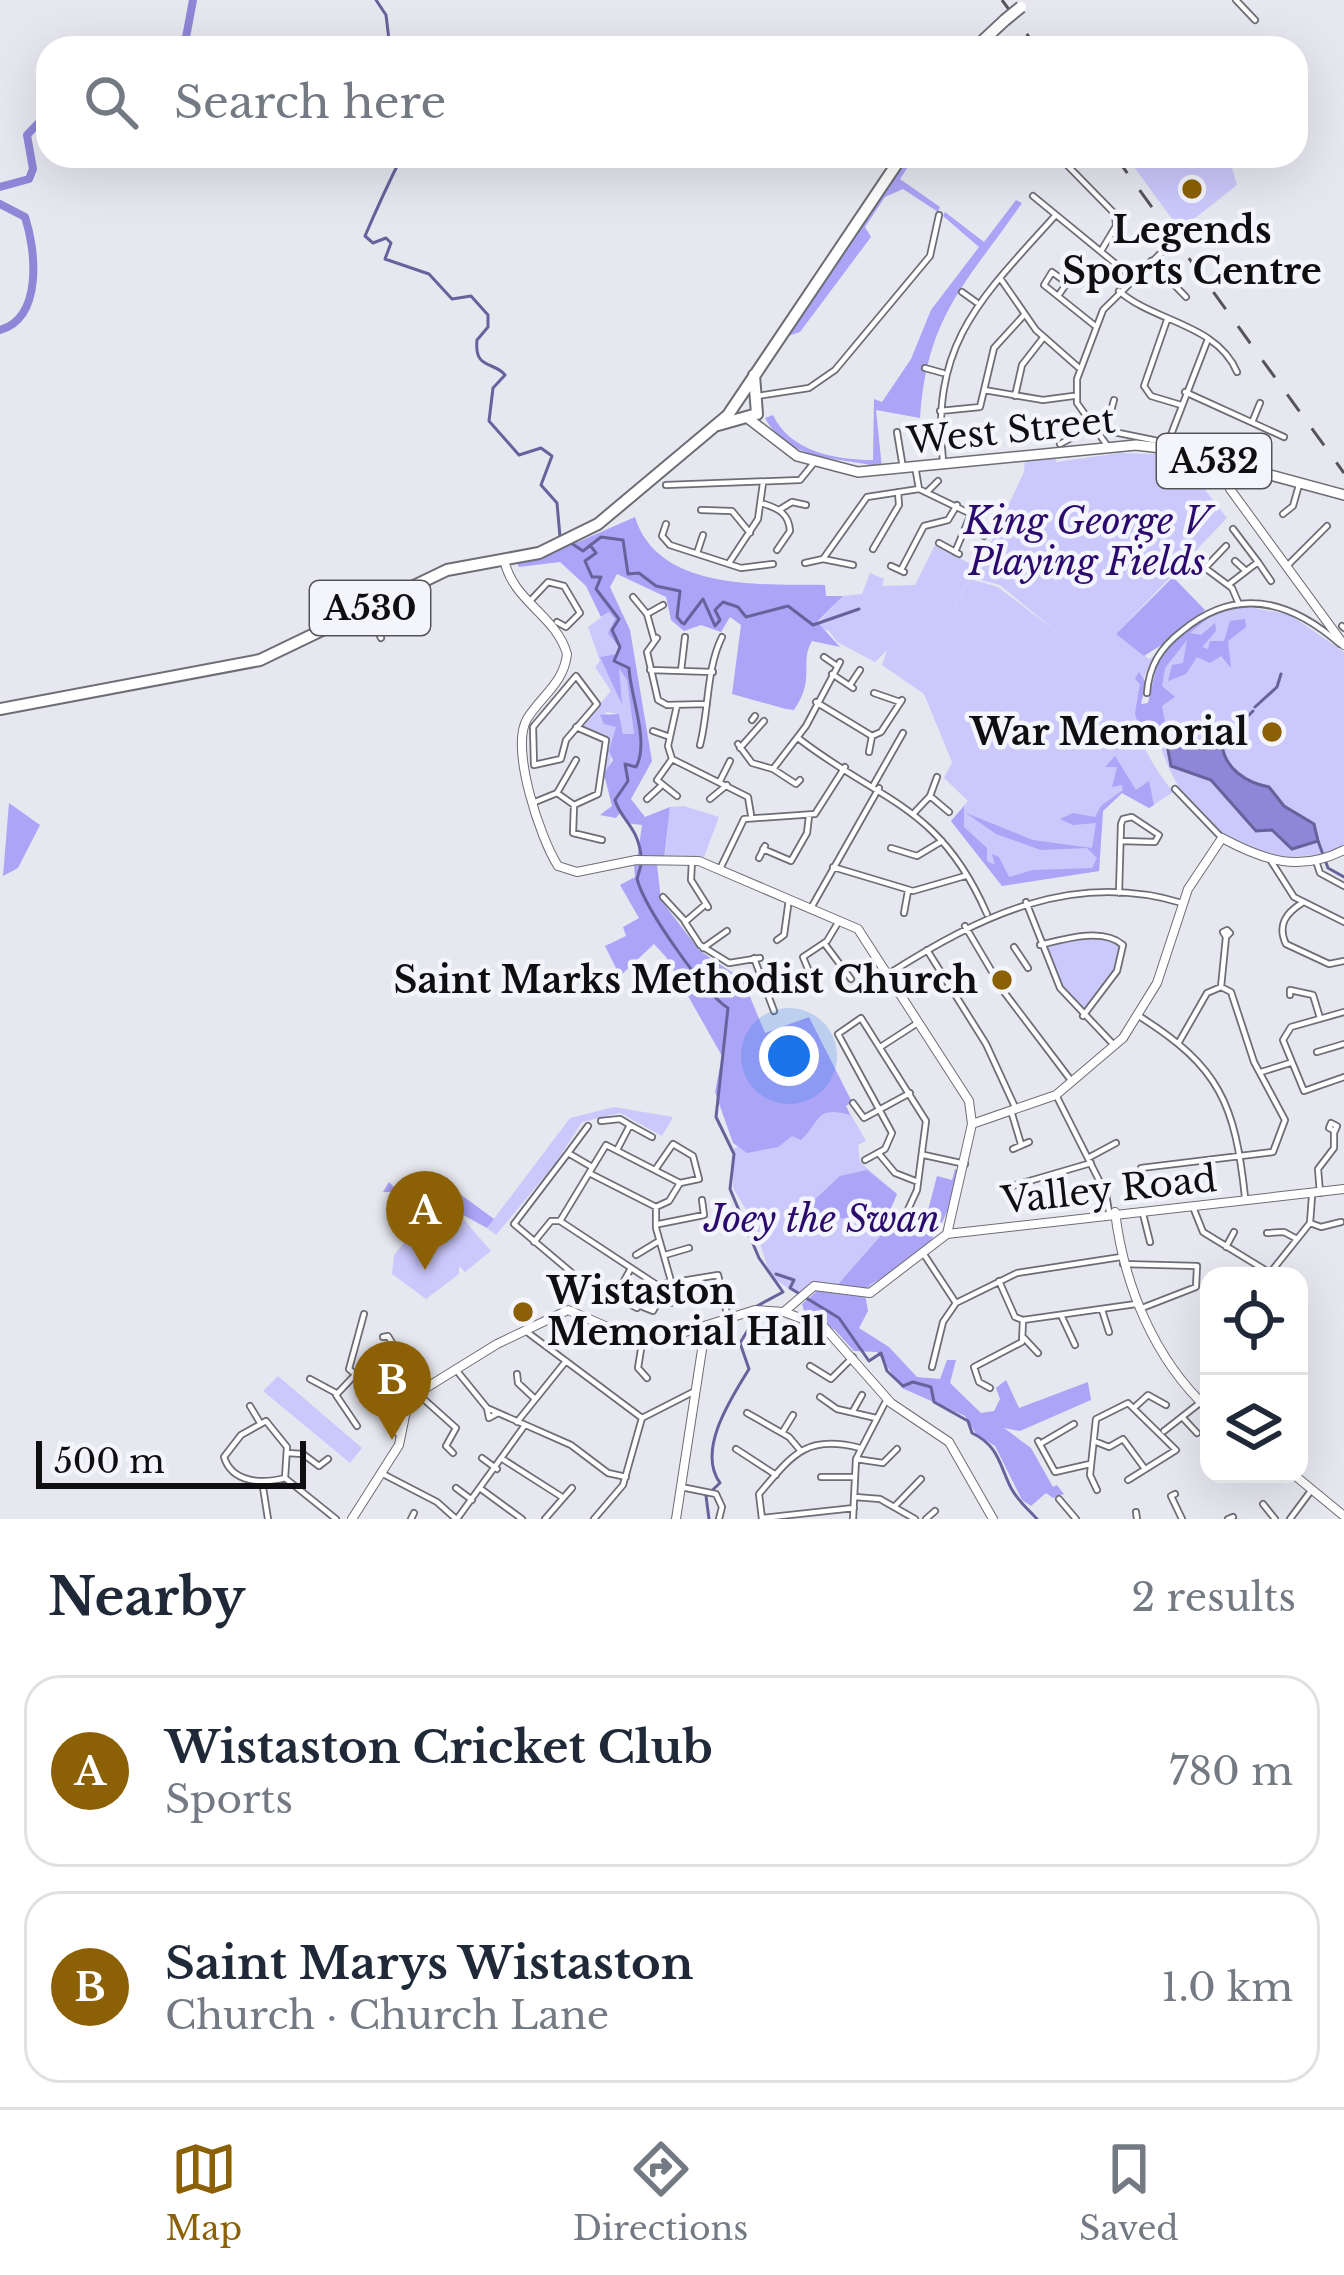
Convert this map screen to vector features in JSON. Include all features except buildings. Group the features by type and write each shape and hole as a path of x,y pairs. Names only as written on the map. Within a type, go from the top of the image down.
{"highway":[{"path":"988,36 1026,4"},
{"name":"A530","path":"0,709 247,664 461,565 509,558 573,538 623,507 715,426 894,168"},
{"path":"755,372 756,406"},
{"path":"734,400 756,406"},
{"path":"734,400 756,406"},
{"name":"A530","path":"715,426 756,406"}],"main road":[{"name":"West Street","path":"756,406 763,428 784,448 813,463 858,472 1162,444 1344,495"}],"street":[{"path":"1236,0 1255,20"},
{"path":"1070,168 1115,214 1116,226 1101,251"},
{"path":"1033,196 1133,278"},
{"path":"756,406 809,388 835,370 930,256 939,215"},
{"path":"944,462 940,411 944,374 957,338 978,303 1054,217"},
{"path":"1109,448 1075,396 1080,368 1094,325 1120,291 1170,244"},
{"path":"1151,261 1186,297"},
{"path":"1000,278 1043,338 1080,368"},
{"path":"1120,291 1138,307 1208,339 1237,372"},
{"path":"962,292 978,303"},
{"path":"1058,296 1094,325"},
{"path":"940,411 979,408 996,344 1024,315"},
{"path":"1167,319 1144,386 1150,396 1180,405"},
{"path":"1015,395 1022,365 1043,338"},
{"path":"1060,444 1100,428 1162,444 1208,339"},
{"path":"925,368 944,374"},
{"path":"984,390 1043,400 1075,396"},
{"path":"1185,392 1284,437"},
{"path":"1100,428 1114,400"},
{"path":"1252,422 1260,403"},
{"path":"897,432 919,490"},
{"path":"666,485 803,479 813,463"},
{"path":"1229,481 1233,466"},
{"path":"1215,469 1229,481 1327,628 1344,646"},
{"path":"928,491 938,481"},
{"path":"729,564 764,504 763,483"},
{"path":"1283,514 1293,506 1299,485"},
{"path":"805,563 824,559 866,498 919,490 970,512 991,506"},
{"path":"873,549 898,506 898,492"},
{"path":"779,510 792,502 806,506"},
{"path":"764,504 779,510 789,533 799,537"},
{"path":"891,566 902,571 924,526 948,520 957,506"},
{"path":"701,509 731,511 750,532"},
{"path":"939,543 957,553 970,512"},
{"path":"666,524 665,542 697,554 729,564 773,564"},
{"path":"1287,566 1327,526"},
{"path":"968,528 984,536"},
{"path":"1233,529 1271,582"},
{"path":"777,550 789,533"},
{"path":"697,554 703,536"},
{"path":"1226,546 1204,567 1228,585 1238,602"},
{"path":"509,558 511,577 526,604 554,630 567,654 560,679 521,734 520,757 553,858 563,870 641,860 692,860 839,920 864,934 964,1088 972,1124 946,1234 925,1256 870,1293 821,1285 778,1311"},
{"path":"824,559 835,566 853,565"},
{"path":"1235,561 1246,572"},
{"path":"1228,585 1258,562"},
{"path":"526,604 544,585 560,583 581,609 566,627 557,622"},
{"path":"400,592 413,619"},
{"path":"633,601 647,614 655,638 647,649 658,700 707,704"},
{"path":"1147,693 1156,658 1207,611 1238,602 1277,605 1327,628"},
{"path":"647,614 663,604"},
{"path":"368,609 381,638"},
{"path":"700,745 710,720 707,704 722,637"},
{"path":"681,671 688,640"},
{"path":"772,769 798,738 839,664 825,659"},
{"path":"650,670 713,672"},
{"path":"832,674 852,687 860,674"},
{"path":"572,676 599,701 576,728 560,759 532,762 533,727 572,676"},
{"path":"872,736 881,732 901,701 878,696"},
{"path":"816,702 872,736"},
{"path":"674,796 660,786 658,775 672,759 677,705"},
{"path":"752,718 762,724 739,746 752,763 800,781"},
{"path":"574,805 595,797 606,740 576,728"},
{"path":"653,731 671,737"},
{"path":"811,908 904,733"},
{"path":"869,752 872,736"},
{"path":"798,738 914,813 967,875 988,916"},
{"path":"672,759 754,801 752,815"},
{"path":"535,802 557,793 567,766 576,760"},
{"path":"720,781 728,763"},
{"path":"720,869 740,823 752,815 809,815 822,807 845,767"},
{"path":"914,813 930,796 937,777"},
{"path":"709,800 727,785"},
{"path":"648,795 660,786"},
{"path":"1175,789 1222,838 1271,861 1321,859 1344,850"},
{"path":"557,793 574,805"},
{"path":"930,796 949,812"},
{"path":"574,805 573,833 599,844"},
{"path":"759,858 764,847 791,861 807,833 809,815"},
{"path":"1119,892 1121,821 1127,816 1159,835 1152,843 1121,841"},
{"path":"972,1124 1014,1113 1056,1094 1116,1046 1139,1016 1165,964 1183,904 1222,838"},
{"path":"891,848 917,856 942,841"},
{"path":"1321,859 1321,874 1344,886"},
{"path":"686,921 707,906 691,878 692,860"},
{"path":"1271,861 1302,902 1344,922"},
{"path":"833,867 908,891 937,888 967,875"},
{"path":"905,913 908,891"},
{"path":"890,973 965,926 1026,902 1119,892 1183,904"},
{"path":"666,899 704,948 728,963 757,958 774,1010 783,1006"},
{"path":"777,940 788,929 790,899"},
{"path":"1026,902 1043,954 1083,1016 1116,1046"},
{"path":"1302,902 1289,911 1282,926 1286,944 1328,964 1344,961"},
{"path":"813,988 803,959 808,950 824,944 839,920"},
{"path":"704,948 725,932 717,924"},
{"path":"965,926 1004,992 1073,1084"},
{"path":"1040,945 1083,937 1111,937 1121,943 1120,965 1083,1016"},
{"path":"1221,987 1226,937"},
{"path":"824,944 851,980"},
{"path":"1014,947 1029,965 1043,954"},
{"path":"926,950 993,1055 1021,1144"},
{"path":"1179,1042 1207,993 1221,987"},
{"path":"1141,1168 1273,1152 1282,1141 1285,1120 1259,1072 1234,998 1221,987"},
{"path":"1290,989 1313,994 1320,1018"},
{"path":"1344,1012 1286,1031 1290,1064 1308,1092 1344,1077"},
{"path":"1139,1016 1179,1042 1213,1076 1226,1099 1241,1156 1246,1201"},
{"path":"865,1160 879,1154 892,1136 838,1032 862,1018 927,1124 918,1182 905,1216"},
{"path":"882,1046 921,1021"},
{"path":"1317,1052 1344,1044"},
{"path":"1259,1072 1290,1064"},
{"path":"853,1103 863,1118 910,1093"},
{"path":"1056,1094 1112,1212 1122,1260 1166,1361 1200,1400"},
{"path":"601,1121 620,1119 652,1137"},
{"path":"616,1150 630,1125"},
{"path":"578,1278 514,1225 588,1126"},
{"path":"1275,1267 1310,1222 1318,1169 1334,1148 1334,1131"},
{"path":"1013,1149 1029,1142"},
{"path":"560,1221 604,1145 680,1183 699,1179 693,1156 673,1144 655,1170"},
{"path":"1005,1187 1089,1161 1115,1145"},
{"path":"568,1154 656,1207 669,1202 680,1183"},
{"path":"879,1154 896,1173 918,1182"},
{"path":"924,1155 965,1164"},
{"name":"Valley Road","path":"946,1234 1344,1189"},
{"path":"658,1224 704,1215 702,1201"},
{"path":"630,1270 613,1296 653,1311 658,1302 671,1301 656,1207"},
{"path":"1193,1207 1200,1230 1257,1267"},
{"path":"1143,1214 1150,1241"},
{"path":"534,1242 551,1221 560,1221 630,1270 669,1284 718,1275 728,1318"},
{"path":"1310,1222 1321,1227 1341,1222"},
{"path":"1226,1246 1234,1232"},
{"path":"1267,1233 1284,1232 1297,1240"},
{"path":"636,1255 659,1241"},
{"path":"664,1255 688,1248"},
{"path":"925,1256 956,1303"},
{"path":"932,1367 943,1322 956,1303 999,1281 1019,1272 1122,1260 1197,1266 1195,1288 1142,1306 1022,1320 1016,1317 999,1281"},
{"path":"800,1299 802,1317"},
{"path":"352,1519 401,1437 405,1415 418,1394 497,1344 572,1311 642,1343 661,1342 758,1310 802,1317 827,1329 887,1399 945,1438 993,1519"},
{"path":"1102,1310 1109,1332"},
{"path":"364,1313 357,1329 359,1345 344,1358 354,1376 367,1382 388,1376"},
{"path":"1061,1315 1075,1345"},
{"path":"1022,1320 1024,1338 1038,1353"},
{"path":"676,1519 703,1342 698,1328"},
{"path":"395,1329 386,1337 402,1353 391,1362 388,1376 395,1406 405,1415"},
{"path":"527,1332 642,1418"},
{"path":"989,1388 978,1380 974,1367 1024,1338"},
{"path":"642,1343 638,1369 647,1378"},
{"path":"810,1366 831,1379 853,1357"},
{"path":"517,1422 566,1361"},
{"path":"457,1371 487,1408 571,1445 608,1474 626,1477"},
{"path":"336,1394 354,1376"},
{"path":"514,1376 534,1398"},
{"path":"313,1379 336,1394 340,1407 358,1421"},
{"path":"594,1519 626,1477 642,1418 695,1391"},
{"path":"418,1394 460,1427 443,1446 453,1453"},
{"path":"1136,1406 1148,1395 1166,1405"},
{"path":"681,1398 692,1409"},
{"path":"854,1411 861,1399"},
{"path":"854,1519 856,1460 887,1399"},
{"path":"824,1400 876,1418"},
{"path":"1097,1490 1090,1464 1098,1416 1126,1403 1136,1406 1163,1432 1175,1453 1128,1480"},
{"path":"250,1406 260,1421 271,1424 287,1453 285,1478"},
{"path":"1163,1432 1200,1409"},
{"path":"750,1413 800,1451"},
{"path":"782,1433 793,1415"},
{"path":"1184,1419 1197,1433"},
{"path":"260,1421 224,1459 244,1479 285,1478 336,1519"},
{"path":"1074,1424 1039,1442 1055,1472 1090,1464"},
{"path":"378,1472 416,1489 457,1519 525,1425"},
{"path":"549,1436 553,1427"},
{"path":"1094,1442 1108,1448 1122,1437 1145,1469"},
{"path":"854,1508 762,1518 758,1496 800,1451 824,1439 860,1448"},
{"path":"566,1454 571,1445"},
{"path":"736,1450 776,1475"},
{"path":"856,1460 883,1463 897,1451"},
{"path":"287,1453 303,1454 319,1466 328,1459"},
{"path":"481,1458 497,1469"},
{"path":"504,1460 562,1497"},
{"path":"821,1478 855,1477"},
{"path":"894,1507 921,1480"},
{"path":"262,1481 262,1508 268,1519"},
{"path":"1307,1483 1344,1516"},
{"path":"456,1487 472,1500"},
{"path":"681,1487 712,1493 722,1507 718,1519"},
{"path":"1290,1519 1313,1487"},
{"path":"545,1519 572,1488"},
{"path":"482,1489 522,1519"},
{"path":"1171,1496 1182,1519"},
{"path":"854,1497 878,1498 915,1519"},
{"path":"1059,1499 1076,1519"},
{"path":"1264,1504 1275,1519"},
{"path":"926,1519 935,1511"},
{"path":"601,1512 609,1519"}],"green space":[{"name":"Legends Sports Centre","path":"1135,168 1232,168 1237,185 1180,230"},
{"name":"King George V Playing Fields","path":"1120,453 1179,455 1173,471 1196,478 1227,518 1116,634 1149,659 1154,656 1139,694 1138,727 1150,758 1173,792 1149,808 1122,793 1103,811 1099,871 1002,886 951,821 968,801 944,778 952,762 924,694 882,665 887,650 875,662 837,642 829,631 814,627 843,596 862,594 870,573 884,579 882,586 915,585 935,545 976,567 944,626 970,579 998,587 1058,633 1000,585 974,578 1024,472 1025,458 1055,456 1056,462"},
{"path":"1241,606 1289,614 1344,652 1344,846 1286,857 1236,842 1195,808 1167,764 1155,714 1161,667 1189,628"},
{"path":"609,612 615,619 609,633 618,646 615,654 601,657 621,704 618,665 627,680 634,735 623,734 619,714 605,712 616,727 607,780 602,779 608,737 580,727 611,691 595,667 600,661 588,627"},
{"path":"684,806 719,817 704,857 665,856 670,807"},
{"path":"1109,937 1124,949 1111,981 1083,1016 1060,988 1040,945"},
{"name":"Joey the Swan","path":"846,1106 866,1141 858,1145 860,1162 897,1194 891,1208 900,1229 925,1256 870,1293 821,1285 800,1296 771,1277 752,1220 733,1188 734,1149 787,1115"},
{"path":"614,1107 673,1117 662,1136 620,1113 582,1122 555,1164 496,1235 487,1228 570,1118"},
{"path":"458,1213 491,1251 465,1272 459,1266 459,1274 426,1299 392,1274 394,1255 408,1238 433,1235"},
{"path":"278,1376 362,1448 350,1463 263,1391"}],"shaded area":[{"path":"897,168 907,168 900,179 940,207 938,212 903,189 885,197 865,227 871,237 800,332 785,337"},
{"path":"1016,200 1022,203 967,279 941,326 931,352 920,418 876,410 882,468 802,451 776,433 765,418 773,415 791,438 816,451 873,460 874,399 882,402 911,359 931,310 979,247 943,216 945,212 984,242"},
{"path":"635,517 647,541 666,559 689,571 744,583 825,585 826,596 843,596 817,622 840,647 812,641 804,689 794,710 732,694 741,625 730,617 721,632 701,625 684,631 671,620 666,597 617,574 610,587 630,630 652,761 631,799 645,817 670,807 664,860 626,862 638,854 642,825 627,823 620,813 616,818 600,815 612,806 604,774 613,760 609,751 616,727 604,724 600,715 619,714 623,734 634,734 627,680 619,668 622,705 600,657 616,654 618,646 608,633 615,619 609,612 601,617 586,586 560,562 519,567 514,558 573,538 578,542"},
{"path":"1173,577 1205,610 1182,630 1213,614 1190,633 1201,635 1215,623 1216,631 1202,647 1208,649 1210,641 1224,641 1230,621 1245,619 1246,627 1228,641 1231,668 1221,656 1210,663 1197,657 1186,674 1168,681 1172,665 1183,663 1187,640 1165,668 1162,686 1175,697 1162,706 1166,728 1157,743 1151,730 1142,739 1135,713 1140,684 1135,679 1139,672 1146,683 1141,704 1148,703 1158,660 1171,639 1144,656 1116,634"},
{"path":"1166,739 1188,741 1204,749 1222,745 1238,774 1269,787 1284,806 1314,824 1318,841 1292,849 1272,830 1256,831 1211,780 1171,766"},
{"path":"1115,756 1136,790 1149,781 1154,805 1149,808 1122,793 1103,811 1099,871 1002,886 951,821 964,806 964,827 987,848 987,861 995,865 992,854 999,857 1009,877 1033,870 1092,868 1097,858 1087,848 1041,850 996,834 966,813 1033,840 1092,848 1096,823 1073,825 1060,819 1073,813 1095,817 1101,806 1123,790 1122,785 1112,787 1117,767 1105,767"},
{"path":"9,803 40,825 18,868 3,876"},
{"path":"657,864 661,900 699,950 743,980 765,1033 809,1017 852,1102 846,1106 850,1115 824,1114 801,1140 792,1136 778,1147 747,1153 733,1143 715,1092 722,1056 666,957 654,944 620,976 605,946 626,936 623,927 639,918 620,885 635,877 634,865"},
{"path":"955,1169 960,1170 947,1211 932,1240 907,1263 870,1284 865,1294 868,1311 859,1328 889,1347 917,1377 940,1379 947,1360 956,1360 950,1383 981,1413 994,1411 1000,1399 996,1388 1006,1380 1019,1408 1088,1382 1091,1400 1020,1431 1004,1428 1031,1448 1053,1487 1057,1485 1064,1494 1053,1498 1046,1493 1031,1506 1022,1500 995,1446 976,1434 965,1416 902,1388 877,1352 854,1351 835,1330 805,1314 802,1304 817,1291 835,1288 891,1224 916,1225 927,1214 937,1176 952,1180"},
{"path":"867,1170 897,1194 891,1208 903,1215 899,1222 808,1216 808,1206 840,1176"},
{"path":"389,1182 414,1208 445,1183 494,1219 487,1228 456,1211 431,1232 414,1209 403,1215 396,1210 392,1192 383,1192"}],"waterway":[{"path":"186,36 193,0"},
{"path":"376,0 386,15 389,36"},
{"path":"0,187 29,179 33,169 27,135 36,126"},
{"path":"396,168 365,236 373,243 386,238 391,243 385,259 429,274 452,299 471,296 488,315 477,350 486,364 505,375 493,388 489,421 519,455 541,448 552,456 541,485 557,503 560,537"},
{"path":"0,204 25,217 33,264 24,312 0,330"},
{"path":"568,541 583,551 601,537 623,540 628,574 639,573 656,586 680,591 677,617 682,623"},
{"path":"590,545 596,553 585,561 592,577 601,577 596,589 619,619 612,630 620,647 614,661 629,668 638,718 640,757 636,767 625,764 628,781 615,800 641,856"},
{"path":"684,624 703,599 715,626 720,620 715,610 723,602 738,607 746,617 788,606 813,625 859,609"},
{"path":"1255,707 1277,687 1281,674"},
{"path":"1219,745 1253,711"},
{"path":"1318,841 1328,868 1344,877"},
{"path":"641,865 637,879 652,911 691,969 728,1008 716,1117 734,1154 730,1189 759,1258 783,1292 757,1306"},
{"path":"776,1274 794,1280 790,1288 839,1318 869,1361 881,1353 887,1371 903,1386 913,1382 931,1387 934,1402 968,1421 972,1433 993,1450 1014,1493 1037,1519"},
{"path":"709,1519 706,1496 720,1483 714,1470 714,1440 749,1369 740,1343 757,1315"}],"railway":[{"path":"1002,0 1028,36"},
{"path":"1124,168 1344,473"}],"place":[{"name":"Legends Sports Centre","path":"1192,189"},
{"name":"War Memorial","path":"1272,732"},
{"name":"Saint Marks Methodist Church","path":"1002,980"},
{"name":"Wistaston Cricket Club","path":"425,1270"},
{"name":"Wistaston Memorial Hall","path":"523,1312"},
{"name":"Saint Marys Wistaston","path":"392,1440"}]}
